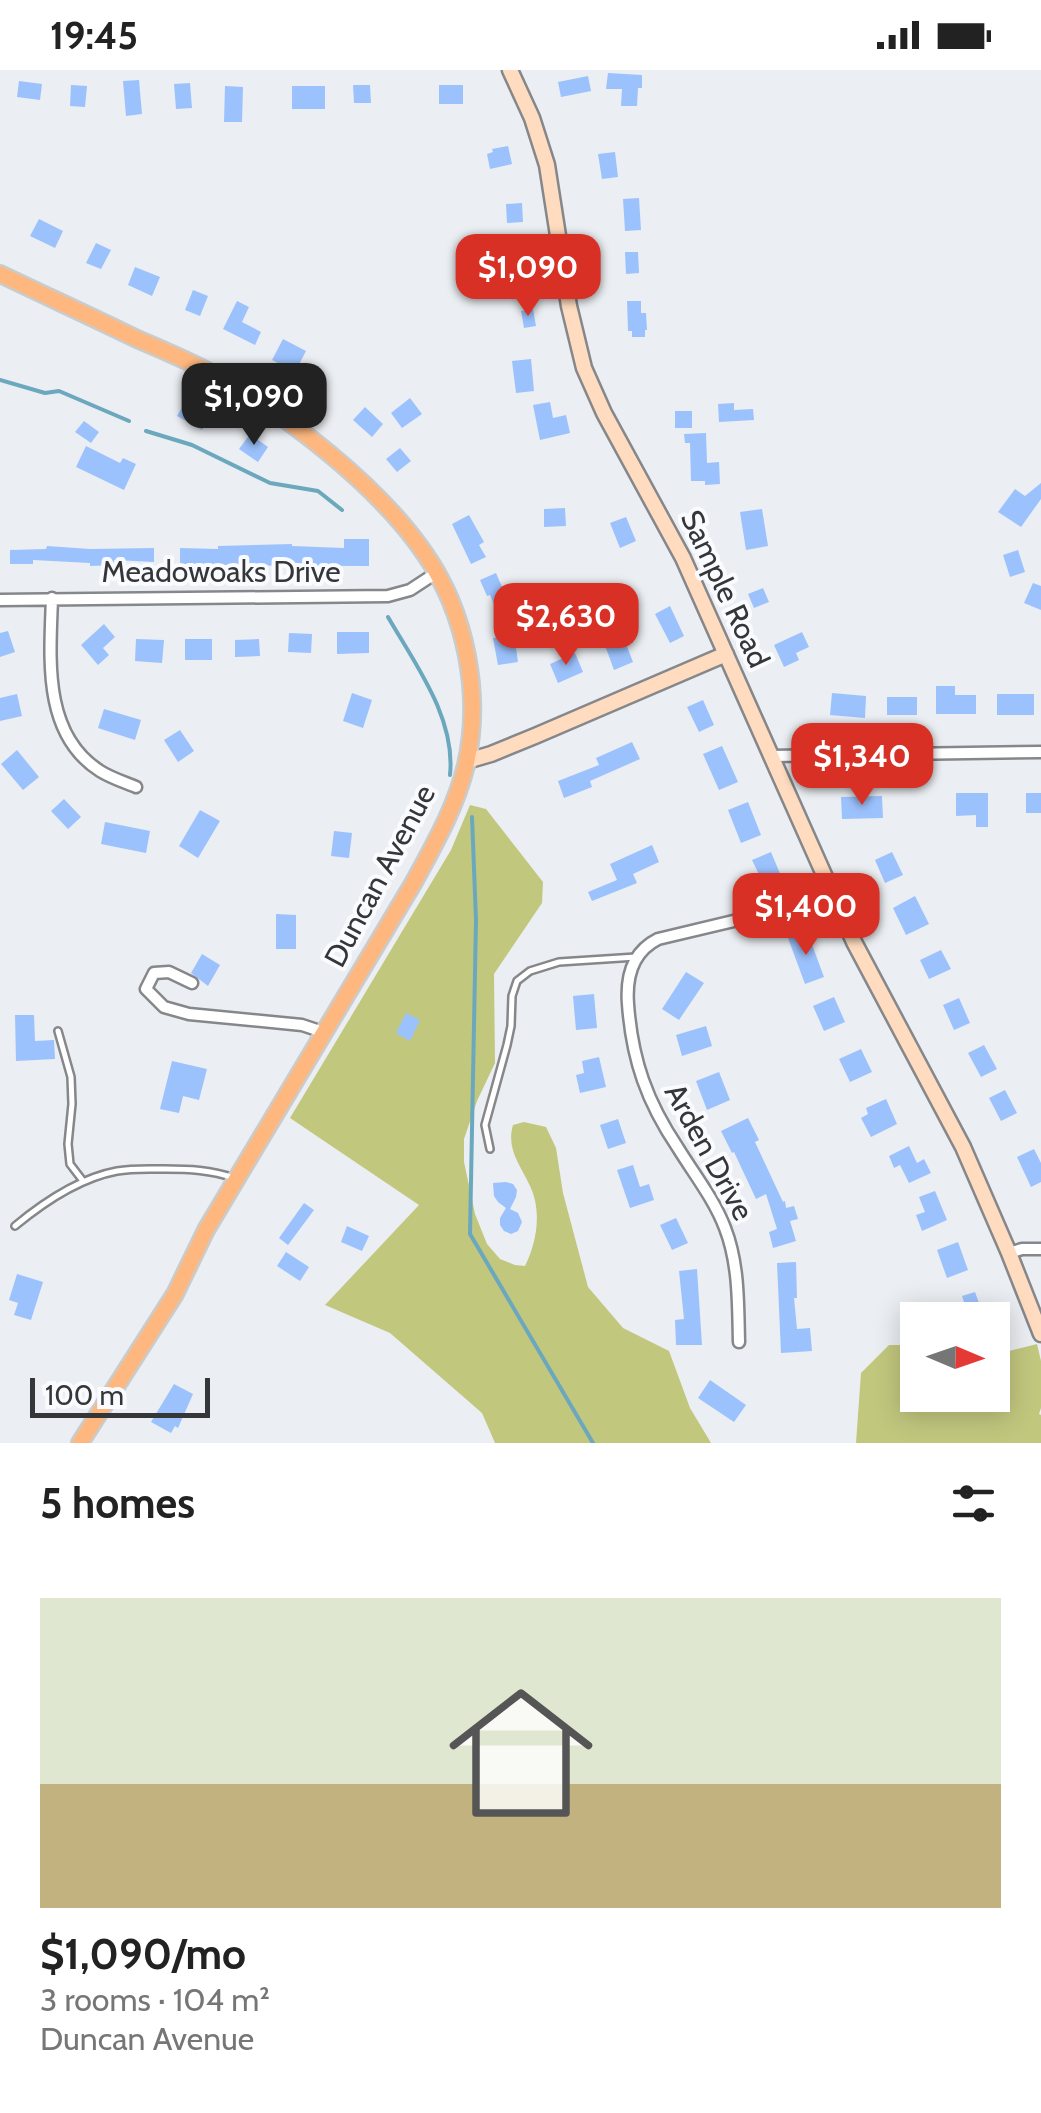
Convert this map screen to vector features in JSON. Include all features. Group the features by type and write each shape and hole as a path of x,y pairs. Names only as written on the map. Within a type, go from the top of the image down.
{"main road":[{"name":"Duncan Avenue","path":"0,274 213,374 276,414 346,469 400,522 436,574 453,608 467,661 471,707 467,761 455,801 438,837 206,1230 175,1294 80,1443"}],"street":[{"name":"Sample Road","path":"510,70 532,118 547,165 581,360 604,413 683,558 877,988 963,1147 1041,1334"},
{"name":"Meadowoaks Drive","path":"0,600 388,596 410,590 436,574"},
{"path":"52,598 53,688 65,735 100,771 136,787"},
{"path":"467,761 726,654"},
{"path":"771,756 1041,752"},
{"path":"636,958 658,939 784,909 832,892"},
{"name":"Arden Drive","path":"636,958 628,1000 643,1085 724,1224 734,1259 738,1342"},
{"path":"192,983 169,972 154,973 146,989 164,1006 189,1014 302,1025 317,1030 321,1038"},
{"path":"1010,1252 1041,1249"}],"lane":[{"path":"490,1149 485,1125 507,1045 517,981 530,970 559,962 636,958"},
{"path":"58,1030 71,1077 70,1164 83,1182"},
{"path":"14,1226 54,1197 116,1171 212,1170 237,1179"}],"green space":[{"path":"470,805 486,809 543,882 542,903 494,974 495,1063 464,1139 464,1162 475,1214 487,1244 500,1259 525,1266 535,1237 536,1206 515,1156 511,1134 513,1125 524,1122 546,1127 556,1148 563,1193 588,1287 623,1328 669,1351 690,1408 711,1443 495,1443 482,1413 390,1333 325,1305 419,1205 290,1118 451,850"},
{"path":"1037,1344 1041,1361 1041,1443 856,1443 861,1373 889,1345 900,1345 900,1412 1010,1412 1010,1351"}],"building":[{"path":"608,73 642,75 637,106 621,106 622,89 606,89"},
{"path":"588,76 591,91 561,97 558,82"},
{"path":"139,80 142,114 126,116 123,81"},
{"path":"19,81 42,84 40,100 17,97"},
{"path":"190,83 192,108 176,109 174,84"},
{"path":"71,85 87,86 85,107 70,106"},
{"path":"353,85 370,85 371,103 354,103"},
{"path":"439,85 463,85 463,104 439,104"},
{"path":"225,86 243,87 242,122 224,122"},
{"path":"292,86 325,86 325,109 292,109"},
{"path":"508,146 512,164 490,169 487,154"},
{"path":"615,152 618,177 602,179 598,154"},
{"path":"639,198 641,230 625,231 623,199"},
{"path":"522,203 523,222 507,223 506,204"},
{"path":"39,219 63,231 55,248 30,236"},
{"path":"96,243 111,250 101,269 86,263"},
{"path":"493,247 494,265 470,267 469,249"},
{"path":"625,252 638,252 639,273 626,274"},
{"path":"527,255 530,272 515,275 512,258"},
{"path":"135,267 160,277 152,296 128,285"},
{"path":"193,290 208,296 200,316 185,310"},
{"path":"237,301 249,307 242,322 261,332 255,345 223,329"},
{"path":"627,301 641,301 641,313 646,313 645,337 632,337 632,331 628,331"},
{"path":"533,309 536,326 524,328 521,311"},
{"path":"283,339 306,351 295,372 272,360"},
{"path":"531,359 534,391 516,393 512,361"},
{"path":"410,398 422,414 402,428 391,413"},
{"path":"185,402 211,415 202,430 177,416"},
{"path":"550,402 553,418 566,415 570,433 540,440 533,405"},
{"path":"734,403 734,410 753,409 754,420 719,422 718,404"},
{"path":"365,407 383,424 372,437 353,420"},
{"path":"675,411 692,411 692,428 675,428"},
{"path":"84,421 99,432 91,443 75,432"},
{"path":"706,433 707,463 719,462 720,484 691,481 690,443 685,443 684,434"},
{"path":"250,434 268,447 258,462 239,449"},
{"path":"86,446 120,463 123,458 136,464 124,490 76,467"},
{"path":"400,448 411,461 397,472 386,459"},
{"path":"1041,483 1041,499 1021,527 998,512 1015,489 1025,496"},
{"path":"565,508 566,526 544,527 544,509"},
{"path":"762,509 768,546 746,550 740,512"},
{"path":"469,515 484,542 479,545 486,557 471,564 452,524"},
{"path":"626,517 636,541 620,548 610,523"},
{"path":"344,539 369,539 369,566 180,565 180,548 292,544 344,548"},
{"path":"47,546 154,548 154,562 114,560 115,565 90,566 33,560 33,564 10,564 10,550"},
{"path":"1018,550 1025,572 1010,577 1003,555"},
{"path":"496,573 503,589 509,587 514,598 496,609 480,580"},
{"path":"1033,583 1041,586 1041,610 1024,603"},
{"path":"763,588 769,602 754,608 748,594"},
{"path":"670,606 684,636 670,643 655,614"},
{"path":"624,607 629,618 618,623 633,662 614,670 603,640 612,637 603,616"},
{"path":"104,624 115,637 103,648 109,655 98,665 81,645"},
{"path":"8,631 15,652 0,657 0,633"},
{"path":"337,632 369,632 369,653 337,654"},
{"path":"802,632 809,647 796,653 799,660 784,667 774,645"},
{"path":"289,633 312,634 311,653 288,652"},
{"path":"514,634 518,662 498,665 493,638"},
{"path":"136,639 164,640 162,663 135,661"},
{"path":"185,639 212,639 212,660 185,660"},
{"path":"259,639 260,656 235,657 235,640"},
{"path":"575,653 583,672 558,683 550,664"},
{"path":"936,686 955,686 955,695 976,695 976,714 936,714"},
{"path":"352,693 372,700 363,728 343,721"},
{"path":"832,693 866,696 865,718 830,715"},
{"path":"17,694 22,716 0,721 0,698"},
{"path":"997,694 1034,694 1034,715 997,715"},
{"path":"887,697 917,697 917,715 887,715"},
{"path":"703,700 714,725 699,732 687,707"},
{"path":"104,709 141,720 135,740 98,728"},
{"path":"180,730 194,751 178,762 164,740"},
{"path":"632,742 640,759 590,781 592,787 564,798 558,781 599,765 596,758"},
{"path":"722,746 738,782 719,790 703,754"},
{"path":"17,750 39,777 23,790 1,764"},
{"path":"956,793 988,793 988,827 976,827 976,815 956,816"},
{"path":"1026,793 1041,793 1041,813 1026,813"},
{"path":"882,796 883,818 842,819 841,797"},
{"path":"64,799 81,817 68,829 51,811"},
{"path":"748,802 761,835 741,843 728,810"},
{"path":"200,810 220,821 198,858 179,846"},
{"path":"105,822 150,831 146,853 101,844"},
{"path":"334,831 352,833 349,858 331,856"},
{"path":"652,845 659,862 633,874 637,883 592,901 588,892 617,880 610,864"},
{"path":"771,852 781,876 763,883 752,860"},
{"path":"892,852 903,875 885,883 875,860"},
{"path":"915,896 929,924 906,935 893,908"},
{"path":"276,914 296,915 296,949 276,949"},
{"path":"807,931 824,977 805,984 788,938"},
{"path":"941,950 951,969 929,979 920,960"},
{"path":"202,954 220,965 208,986 191,973"},
{"path":"686,972 704,983 679,1020 662,1009"},
{"path":"594,994 597,1028 576,1030 573,996"},
{"path":"834,997 845,1022 824,1031 813,1006"},
{"path":"959,998 970,1023 954,1030 943,1005"},
{"path":"406,1013 420,1020 410,1041 396,1033"},
{"path":"15,1015 34,1015 35,1041 54,1040 55,1059 16,1061"},
{"path":"706,1026 712,1046 682,1056 676,1035"},
{"path":"984,1045 997,1069 981,1077 968,1053"},
{"path":"861,1049 872,1072 850,1082 839,1059"},
{"path":"599,1057 606,1087 580,1093 576,1075 584,1073 582,1061"},
{"path":"172,1061 207,1069 199,1100 183,1096 179,1113 160,1109"},
{"path":"719,1072 730,1100 707,1110 696,1081"},
{"path":"1005,1090 1017,1113 1001,1121 989,1098"},
{"path":"886,1099 897,1124 871,1137 861,1118 868,1114 866,1108"},
{"path":"748,1118 783,1202 786,1208 794,1206 798,1219 790,1221 796,1241 773,1248 769,1232 777,1229 766,1194 756,1199 721,1131"},
{"path":"618,1119 626,1143 608,1149 600,1125"},
{"path":"909,1146 917,1163 924,1159 931,1173 909,1183 900,1165 894,1168 889,1156"},
{"path":"1034,1149 1041,1163 1041,1182 1031,1187 1017,1157"},
{"path":"633,1165 640,1187 649,1184 654,1200 630,1208 617,1170"},
{"path":"506,1182 517,1190 510,1209 518,1213 522,1222 518,1231 511,1234 500,1225 506,1208 494,1196 493,1183"},
{"path":"935,1191 947,1220 922,1231 916,1215 925,1212 919,1197"},
{"path":"304,1203 314,1210 288,1245 279,1238"},
{"path":"676,1218 688,1243 672,1250 660,1225"},
{"path":"347,1226 369,1236 362,1251 341,1242"},
{"path":"958,1242 968,1270 947,1278 937,1250"},
{"path":"286,1252 309,1267 300,1281 277,1266"},
{"path":"796,1262 797,1329 810,1328 812,1351 781,1353 777,1263"},
{"path":"697,1269 702,1345 676,1345 675,1320 684,1319 679,1271"},
{"path":"17,1274 43,1282 31,1320 14,1315 18,1303 9,1300"},
{"path":"975,1292 979,1302 964,1302 962,1296"},
{"path":"710,1380 746,1405 734,1422 698,1398"},
{"path":"174,1384 193,1394 178,1428 175,1426 171,1433 151,1422"}],"waterway":[{"path":"0,380 45,393 59,391 129,421"},
{"path":"146,431 192,445 270,483 318,491 342,510"},
{"path":"388,617 440,712 447,733 450,775"},
{"path":"472,817 476,920 470,1234 593,1443"}]}
